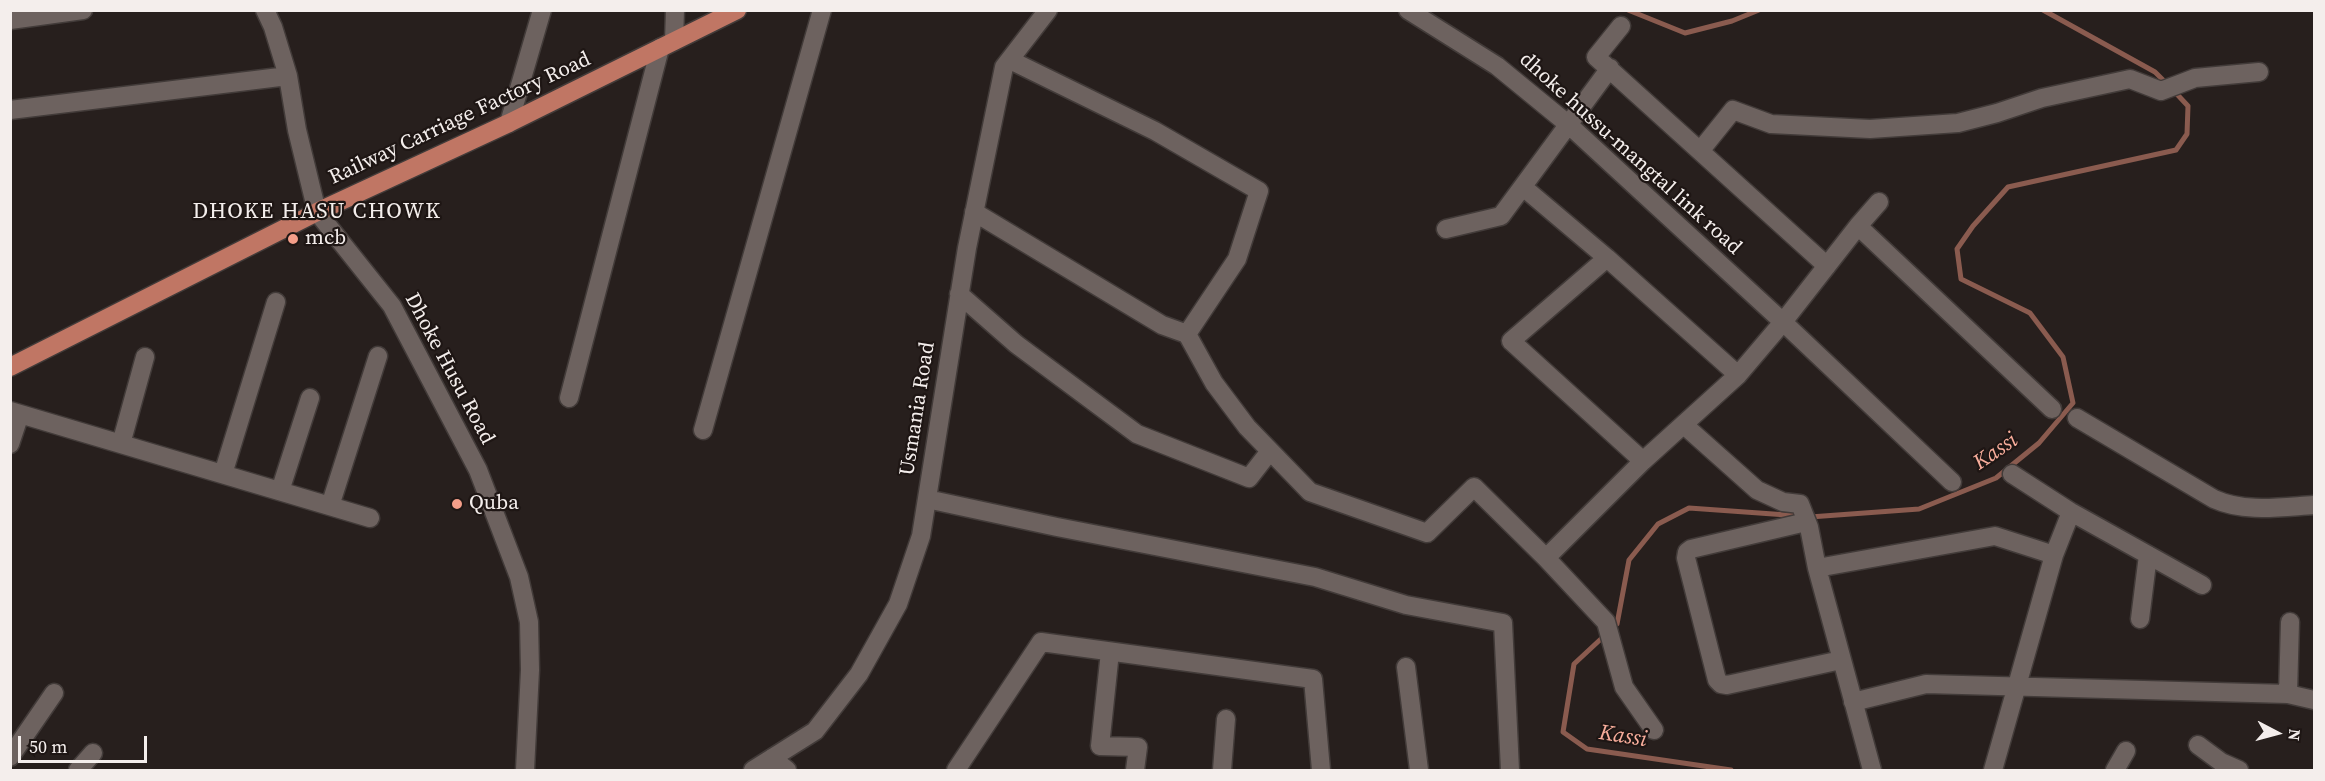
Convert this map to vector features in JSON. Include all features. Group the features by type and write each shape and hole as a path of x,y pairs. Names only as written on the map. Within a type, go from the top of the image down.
{"main road":[{"name":"Railway Carriage Factory Road","path":"10,367 317,212 509,123 737,10"}],"street":[{"path":"10,20 83,10"},
{"name":"Dhoke Husu Road","path":"265,10 273,27 288,76 297,130 317,212 392,306 478,470 519,577 530,632 525,771"},
{"path":"509,123 542,10"},
{"path":"569,398 675,10"},
{"path":"703,430 822,10"},
{"name":"Usmania Road","path":"753,771 815,731 859,674 898,604 921,536 959,294 1004,67 1048,10"},
{"name":"dhoke hussu-mangtal link road","path":"1408,10 1497,66 1569,124 1952,482"},
{"path":"1621,26 1596,57 1827,266"},
{"path":"1010,60 1155,131 1259,191 1237,259 1187,334"},
{"path":"1446,229 1501,216 1610,68"},
{"path":"1700,151 1734,110 1772,124 1870,129 1936,125 1958,123 2042,98 2130,79 2161,91 2194,78 2259,72"},
{"path":"10,110 288,76"},
{"path":"1523,187 1607,258 1738,375"},
{"path":"1546,558 1643,461 1738,375 1880,202"},
{"path":"974,212 1162,325 1187,334 1214,383 1246,427 1310,492 1427,533 1474,487 1600,615 1623,687 1654,730"},
{"path":"1858,226 2052,409"},
{"path":"1607,258 1512,341 1643,461"},
{"path":"959,294 1016,344 1137,434 1249,478 1270,451"},
{"path":"223,474 276,302"},
{"path":"330,506 378,356"},
{"path":"121,444 145,357"},
{"path":"280,491 310,398"},
{"path":"10,444 15,412 370,518"},
{"path":"2077,418 2230,507 2314,505"},
{"path":"1684,425 1758,490 1803,514 1872,771"},
{"path":"2012,474 2071,512 2202,585"},
{"path":"927,499 1316,578 1406,605 1503,623 1510,771"},
{"path":"1993,771 2054,555 2071,512"},
{"path":"1803,514 1687,552 1686,558 1717,680 1727,685 1841,660"},
{"path":"1817,568 1995,536 2054,555"},
{"path":"2140,619 2148,555"},
{"path":"2288,694 2290,622"},
{"path":"956,771 1041,642 1313,680 1321,771"},
{"path":"1110,652 1100,746 1138,747 1135,771"},
{"path":"1406,667 1419,771"},
{"path":"1853,702 1926,684 2288,694 2314,700"},
{"path":"10,757 54,693"},
{"path":"1222,771 1226,719"},
{"path":"2198,745 2239,771"},
{"path":"2115,771 2126,751"},
{"path":"78,771 93,753"},
{"path":"772,758 787,771"}],"waterway":[{"name":"Kassi","path":"1628,10 1685,33 1732,21 1759,10"},
{"name":"Kassi","path":"2043,10 2155,72 2167,84"},
{"name":"Kassi","path":"1810,517 1919,509 1996,478 2039,443 2073,403 2063,357 2030,313 1961,279 1957,249 1973,226 2008,187 2176,150 2187,134 2188,106 2174,91"},
{"name":"Kassi","path":"1731,770 1587,749 1563,732 1574,664 1617,624 1629,560 1658,524 1689,508 1801,516"}],"place":[{"name":"mcb","path":"293,239"},
{"name":"Quba","path":"457,504"}],"district":[{"name":"DHOKE HASU CHOWK","path":"317,212"}]}
